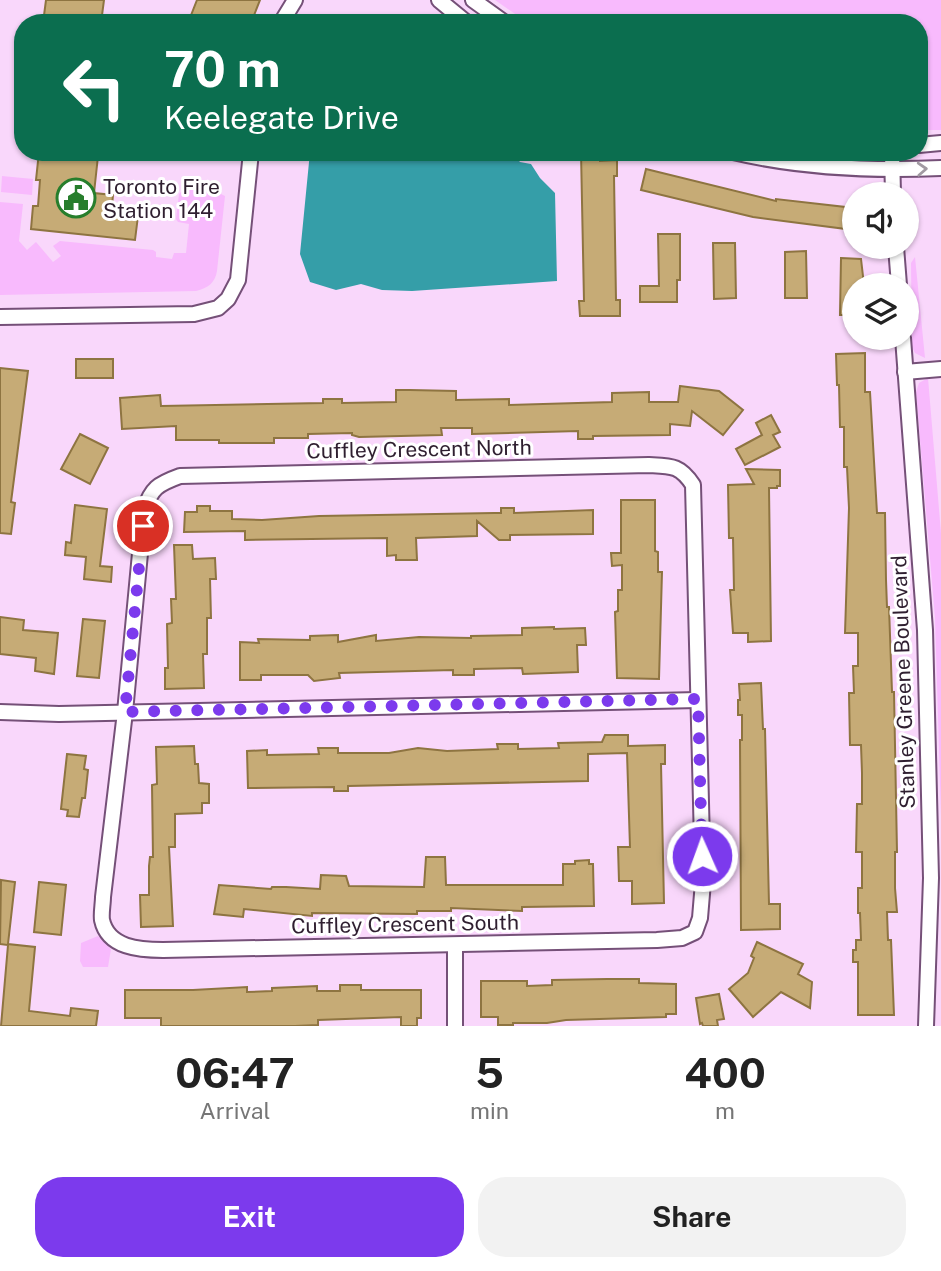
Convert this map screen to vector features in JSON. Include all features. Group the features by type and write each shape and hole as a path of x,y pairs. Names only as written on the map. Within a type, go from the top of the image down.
{"street":[{"path":"439,0 456,14"},
{"path":"473,0 492,14"},
{"path":"0,317 194,314 218,308 228,299 238,279 250,161"},
{"path":"785,161 891,171 941,168"},
{"path":"891,182 892,161"},
{"name":"Stanley Greene Boulevard","path":"904,350 925,630 936,878 926,1026"},
{"path":"905,372 941,369"},
{"name":"Cuffley Crescent North","path":"125,712 144,511 150,493 164,482 180,476 649,465 670,466 684,472 693,485 698,699"},
{"path":"0,712 125,712 698,699"},
{"name":"Cuffley Crescent South","path":"125,712 102,919 107,931 120,943 137,950 455,945 657,940 682,938 695,932 700,918 702,882 698,699"},
{"path":"455,945 455,1026"}],"shaded area":[{"path":"495,0 941,0 941,130 928,130 928,14 515,14"},
{"path":"309,161 519,161 531,164 555,193 557,281 412,291 382,290 361,284 336,290 310,282 300,254"},
{"path":"2,176 33,179 32,195 1,192"},
{"path":"184,189 225,196 217,271 215,279 207,287 196,291 0,295 0,202 23,204 19,241 27,250 36,242 53,262 61,256 53,246 60,241 153,250 156,257 172,259 174,253 186,253 189,224 176,219 179,194"},
{"path":"915,259 917,273 911,273 911,263"},
{"path":"919,297 925,358 914,350 919,350"},
{"path":"928,378 941,533 941,816 935,618 916,392 919,383"},
{"path":"98,936 111,949 108,967 83,967 80,961 81,943"}],"building":[{"path":"46,0 104,0 102,14 44,14"},
{"path":"197,0 260,0 255,14 192,14"},
{"name":"Toronto Fire Station 144","path":"38,161 97,161 94,193 113,195 112,206 125,208 124,215 138,216 135,240 31,229 33,206 38,206 40,180 36,180"},
{"path":"581,161 617,161 617,176 614,176 616,300 620,300 620,316 580,316 579,301 584,301"},
{"path":"646,169 776,201 842,207 842,228 753,217 641,190"},
{"path":"658,234 680,234 677,302 640,302 640,286 659,286"},
{"path":"713,243 735,243 736,298 714,299"},
{"path":"806,251 807,298 785,298 785,252"},
{"path":"841,258 861,259 863,273 842,273 840,315"},
{"path":"865,353 865,392 870,392 877,513 885,513 887,607 894,692 897,912 887,912 894,1015 858,1015 858,962 853,962 856,940 861,940 858,888 862,888 862,852 856,852 857,804 862,804 862,773 861,745 850,745 849,693 854,693 853,666 858,666 858,633 845,633 849,508 847,467 844,467 844,427 840,427 836,354"},
{"path":"76,359 113,359 113,378 76,378"},
{"path":"0,368 28,371 11,502 15,503 11,534 0,533"},
{"path":"680,386 719,391 743,410 723,435 692,411 690,426 670,424 670,435 593,436 593,439 578,439 578,431 472,434 472,428 441,428 442,435 359,437 352,433 308,434 308,438 274,438 274,443 219,443 219,440 176,440 176,426 122,429 120,398 160,395 161,406 323,403 323,399 342,399 342,403 396,402 396,390 410,390 456,391 456,400 509,399 509,405 612,402 612,393 649,392 649,402 678,402"},
{"path":"771,415 780,432 773,435 780,447 745,465 736,449 762,435 756,423"},
{"path":"80,434 108,448 90,484 61,469"},
{"path":"746,469 780,470 780,486 769,488 771,641 748,642 748,633 733,633 730,590 734,590 733,538 729,538 728,485 754,484"},
{"path":"621,500 655,500 655,551 658,552 658,572 662,572 659,679 617,678 615,612 618,611 618,590 622,590 622,565 612,566 611,553 621,553"},
{"path":"75,505 107,509 100,566 112,567 111,582 84,579 86,557 65,555 66,542 71,543"},
{"path":"197,506 210,506 210,511 232,511 232,519 262,520 319,516 501,513 501,508 514,508 514,513 593,510 593,534 510,535 510,540 499,540 477,521 477,536 416,538 417,560 396,560 396,555 387,556 387,538 245,540 245,531 184,532 185,512 197,512"},
{"path":"174,545 192,545 193,559 215,558 216,579 210,579 211,618 207,618 207,654 203,654 204,688 165,689 165,668 168,668 167,624 172,623 171,599 176,599"},
{"path":"0,617 24,620 23,630 58,633 54,674 35,671 36,658 0,654"},
{"path":"83,619 105,621 99,678 77,676"},
{"path":"522,628 585,628 586,645 577,645 578,672 523,674 522,668 474,669 474,675 453,675 453,670 339,673 340,678 314,681 308,675 261,675 261,680 240,680 240,642 259,643 258,639 310,640 310,636 338,635 338,642 376,635 376,641 419,637 471,638 522,635"},
{"path":"761,683 765,729 769,904 780,904 780,929 741,930 742,715 738,715 739,684"},
{"path":"605,735 628,735 628,746 665,745 665,764 661,764 664,903 632,904 632,881 619,881 618,847 630,847 627,753 588,754 588,781 348,786 348,791 334,791 334,787 248,788 247,751 267,750 267,755 319,754 318,748 338,748 338,753 389,753 418,748 447,751 498,749 497,744 518,744 518,749 559,748 558,743 602,742"},
{"path":"194,746 199,783 209,784 209,803 202,803 202,813 175,814 175,847 169,847 173,926 141,927 140,895 149,895 149,866 150,857 153,857 152,785 157,784 156,747"},
{"path":"67,754 86,756 84,769 88,770 85,798 82,798 79,817 67,816 68,810 61,809"},
{"path":"426,857 445,857 446,885 563,885 563,864 589,860 589,864 593,864 594,906 522,907 522,911 451,908 451,911 417,911 417,914 312,913 312,916 244,909 243,917 214,914 219,885 320,889 321,875 346,876 349,886 424,887"},
{"path":"1,880 15,882 8,944 35,947 29,1011 70,1016 71,1008 98,1011 96,1026 1,1026 8,945 0,944"},
{"path":"39,882 66,885 61,935 34,932"},
{"path":"757,942 803,964 798,974 812,982 810,1008 781,992 753,1017 729,989 748,973"},
{"path":"639,979 639,983 676,984 676,1014 666,1014 666,1017 566,1020 513,1025 498,1025 498,1017 481,1017 481,981 527,981 527,986 552,985 552,980"},
{"path":"340,985 361,985 361,990 421,990 421,1018 417,1018 417,1026 401,1026 401,1017 318,1020 318,1025 295,1026 161,1026 161,1018 125,1018 125,990 247,987 247,992 317,986 317,991 340,991"},
{"path":"719,994 724,1019 717,1020 718,1026 703,1026 700,1024 696,998"}],"place":[{"name":"Toronto Fire Station 144","path":"76,198"}],"route":[{"path":"143,526 125,712 698,699 702,856"}]}
